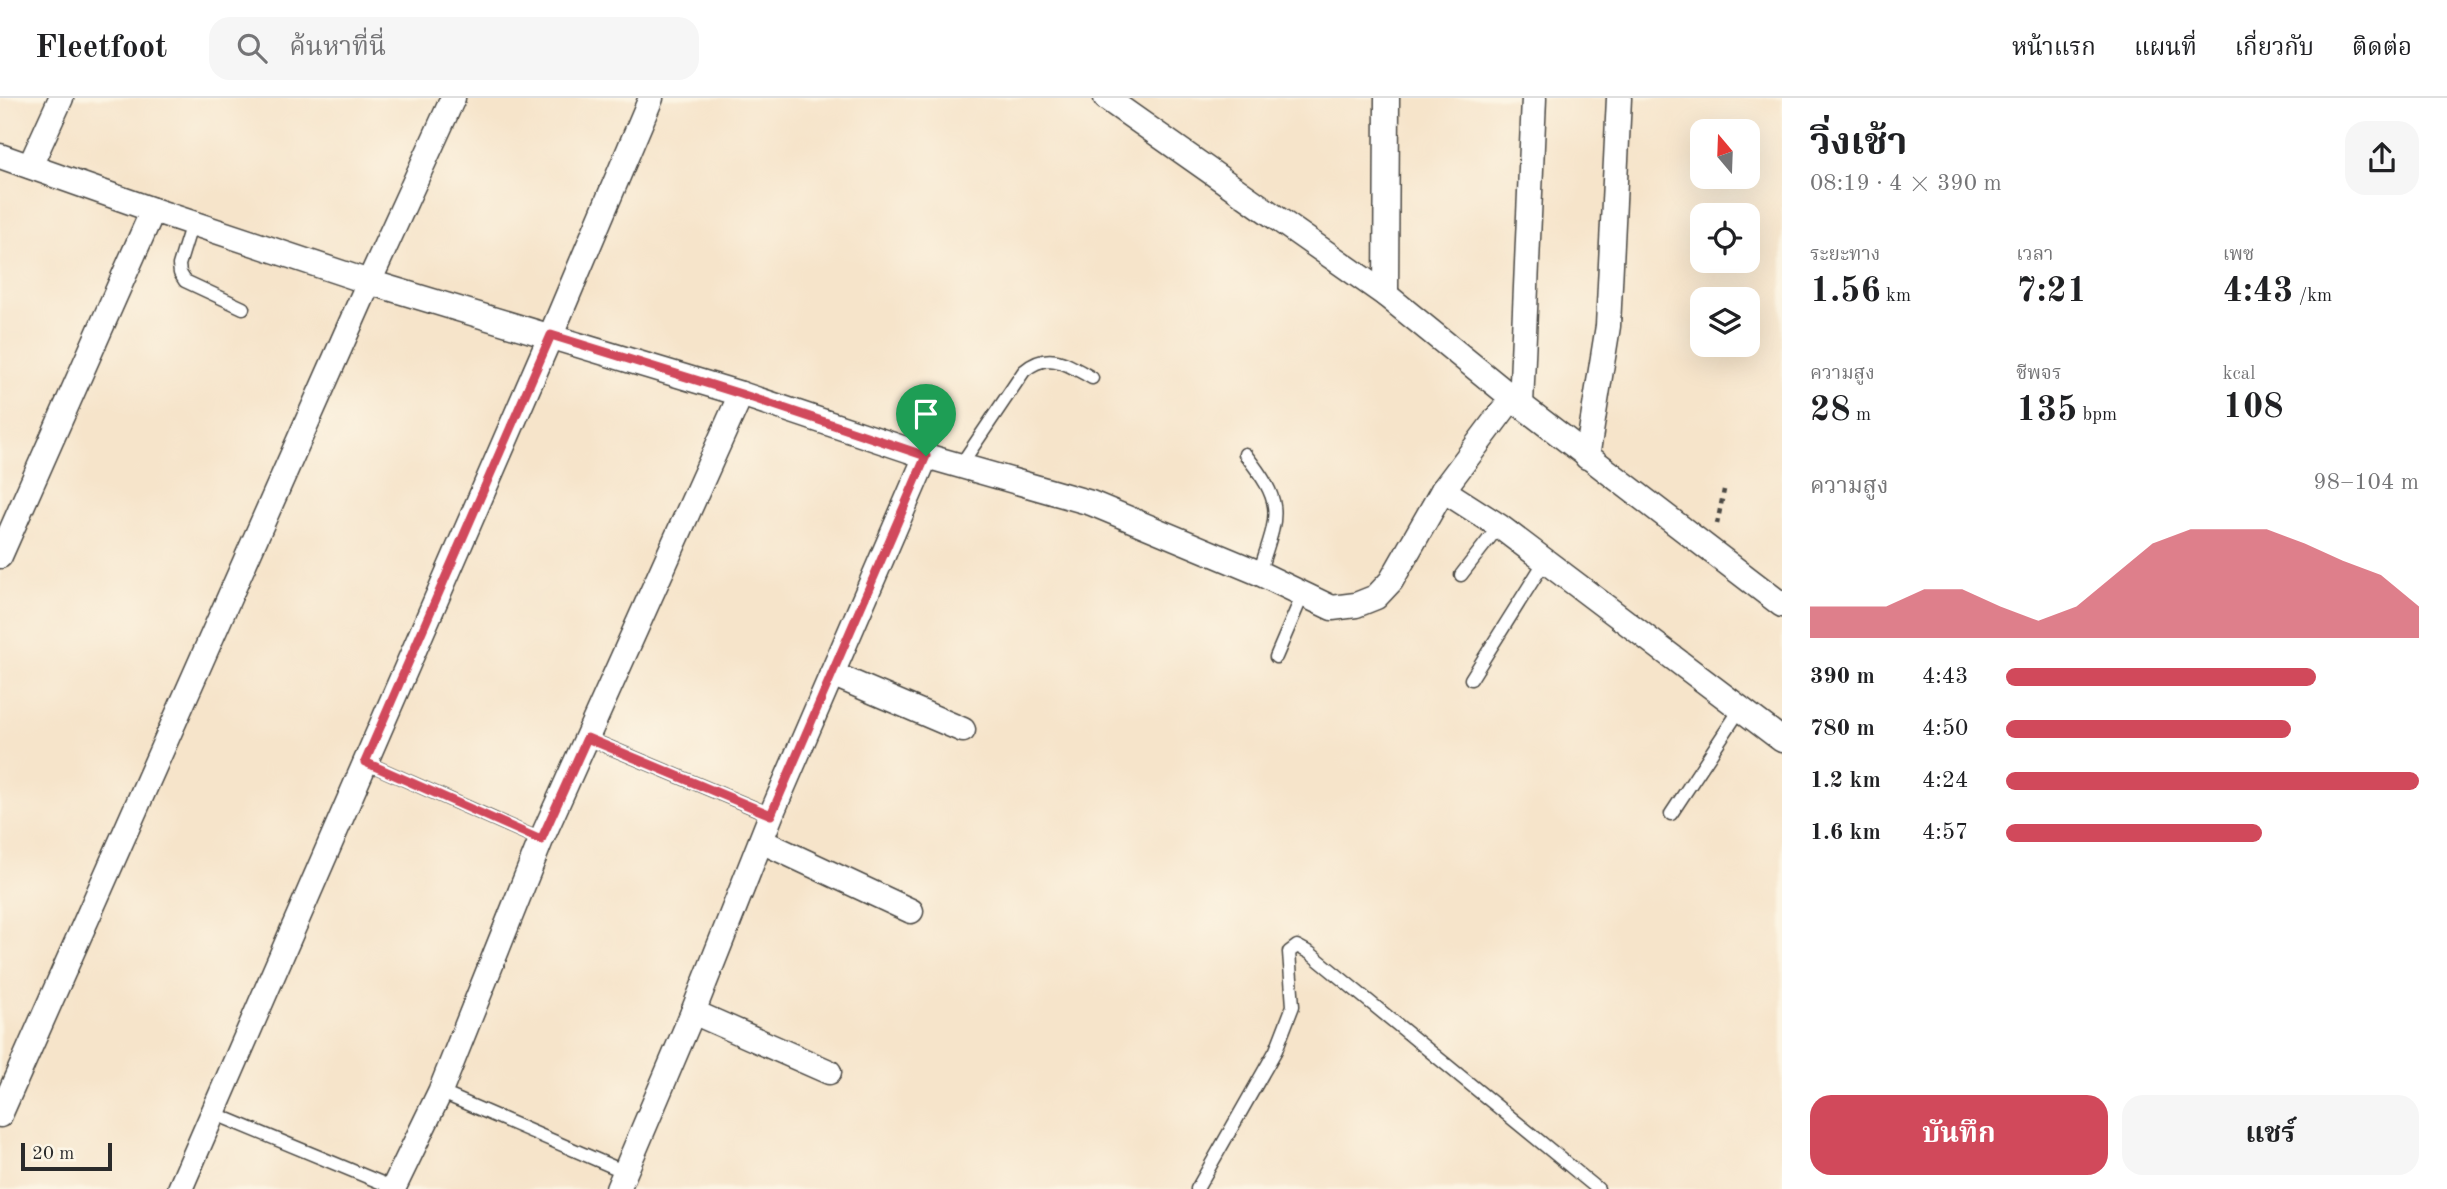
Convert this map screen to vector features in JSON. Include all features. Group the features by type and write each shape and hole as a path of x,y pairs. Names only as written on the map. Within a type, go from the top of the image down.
{"street":[{"path":"30,166 61,98"},
{"path":"0,1115 453,98"},
{"path":"180,1189 551,335 651,98"},
{"path":"1106,98 1387,295 1511,406 1587,457 1782,606"},
{"path":"1387,98 1387,295"},
{"path":"0,156 369,282 741,394 926,456 1091,503 1259,573 1332,608 1356,605 1376,597 1391,581 1449,483 1511,406 1534,98"},
{"path":"1587,457 1608,326 1619,98"},
{"path":"0,556 153,210"},
{"path":"393,1188 440,1092 541,840 741,394"},
{"path":"624,1184 771,815 926,456"},
{"path":"1449,483 1499,526 1782,740"},
{"path":"832,674 963,730"},
{"path":"761,841 911,911"},
{"path":"693,1012 829,1072"}],"lane":[{"path":"192,223 179,265 185,281 243,308"},
{"path":"960,466 1024,371 1034,362 1064,362 1092,378"},
{"path":"1245,454 1261,474 1276,508 1274,527 1259,573"},
{"path":"1461,575 1499,526"},
{"path":"1471,680 1545,561"},
{"path":"1276,657 1303,594"},
{"path":"1671,814 1741,708"},
{"path":"587,738 771,815"},
{"path":"365,762 541,840"},
{"path":"1197,1189 1276,1050 1293,1006 1289,952 1297,946 1310,953 1598,1189"},
{"path":"440,1092 624,1184"},
{"path":"213,1113 393,1188"}],"route":[{"path":"551,335 741,394 926,456 771,815 587,738 541,840 365,762 551,335"}]}
